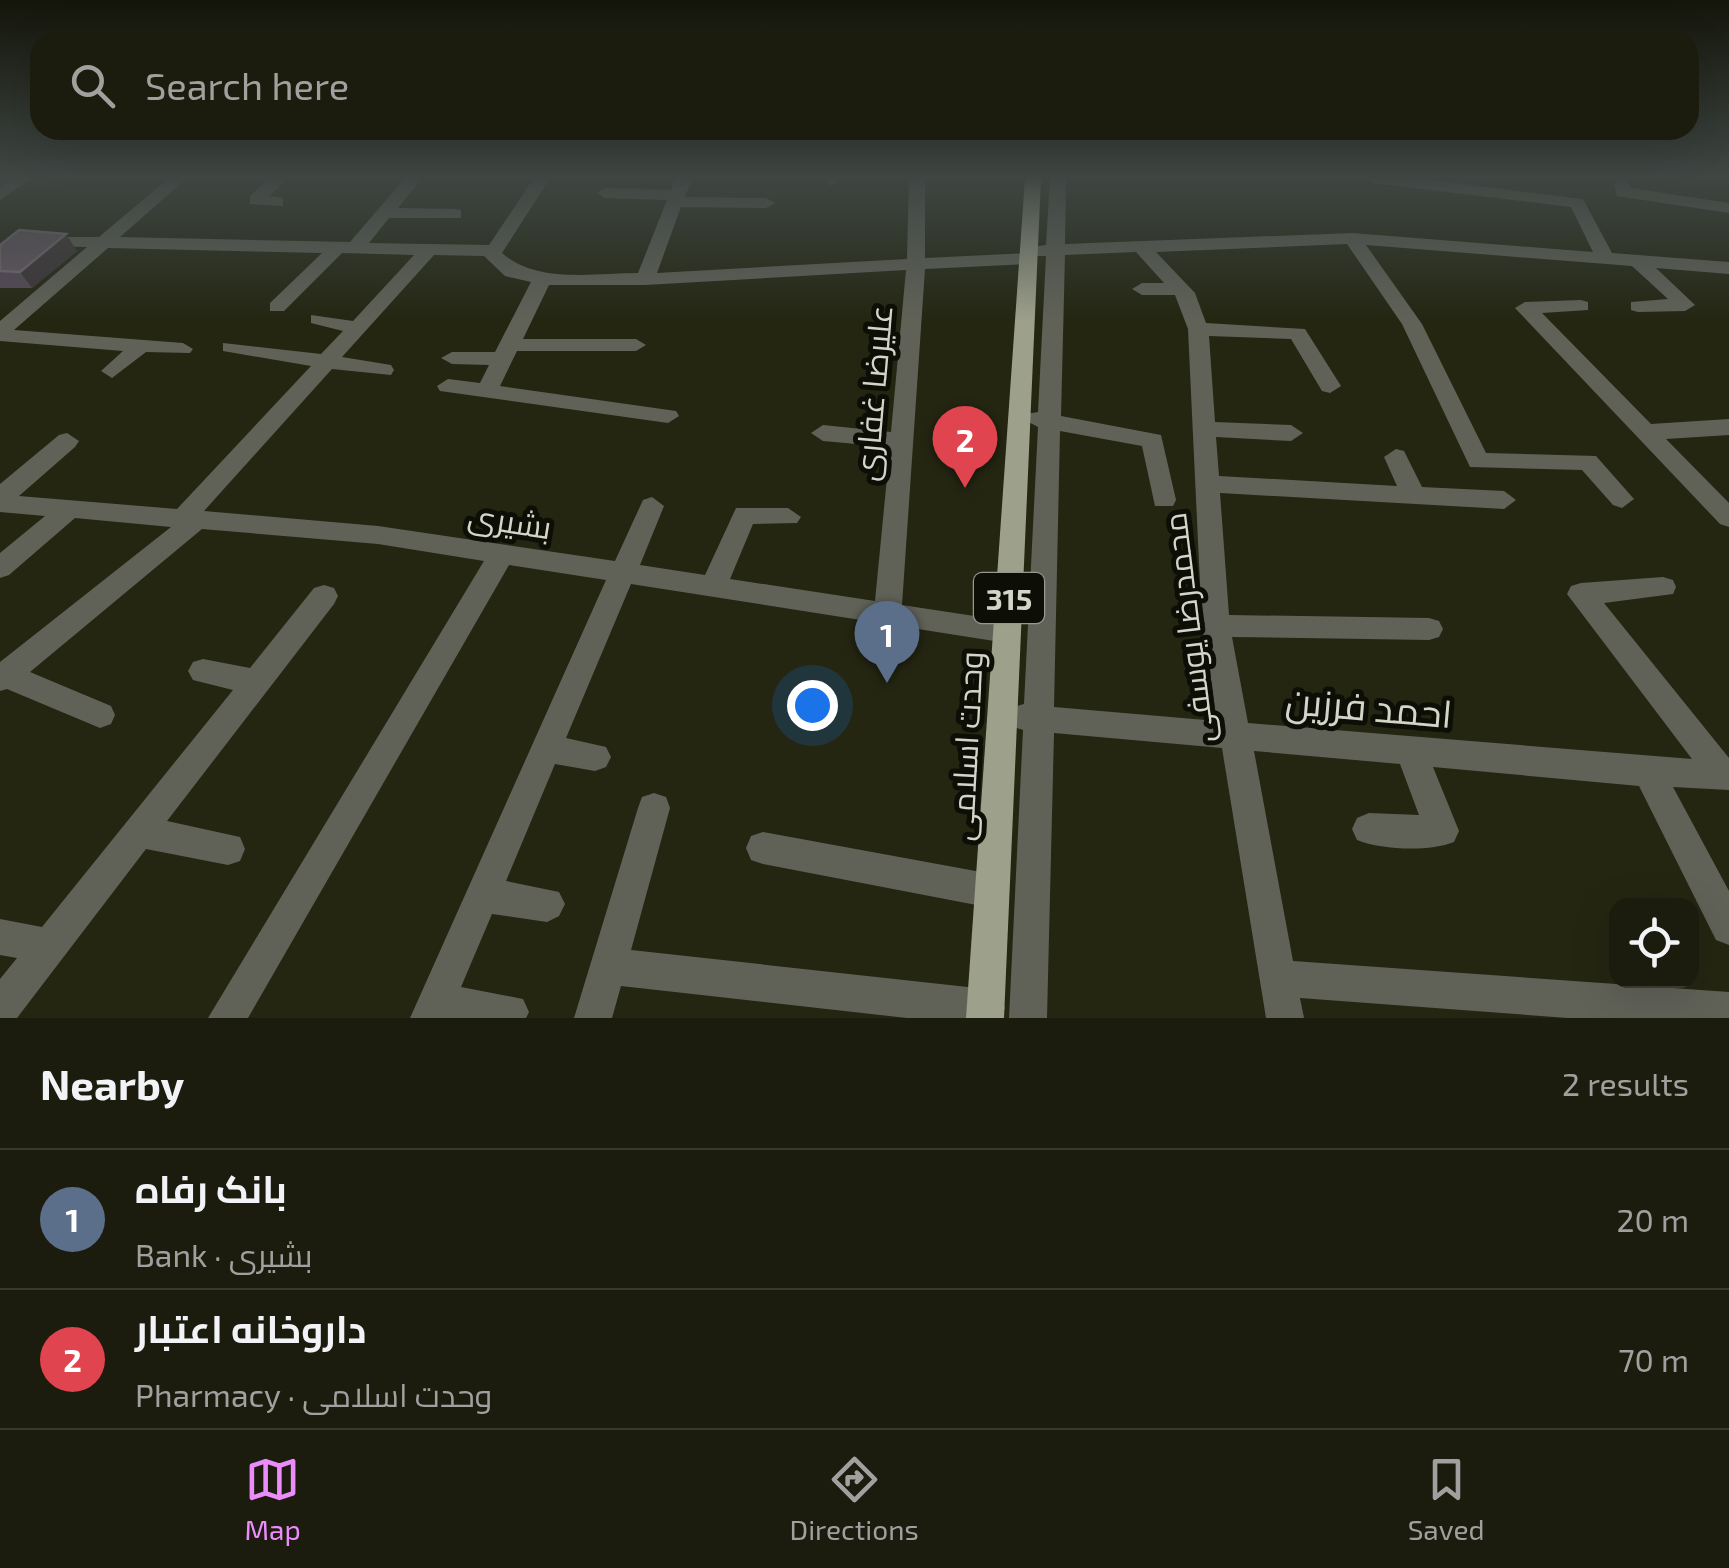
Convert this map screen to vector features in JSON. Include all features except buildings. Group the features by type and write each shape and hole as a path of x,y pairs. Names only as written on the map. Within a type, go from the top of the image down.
{"main road":[{"name":"وحدت اسلامی","path":"986,1013 1019,417 1037,253 1035,226"}],"street":[{"path":"0,333 122,226"},
{"path":"277,307 370,226"},
{"path":"494,252 511,226"},
{"path":"646,279 666,226"},
{"name":"علیرضا غفاری","path":"888,614 916,226"},
{"path":"1028,1018 1049,420 1037,253 1045,226"},
{"path":"1588,226 1605,258"},
{"path":"44,242 494,252 512,272 542,280 646,279 1141,246 1352,238 1474,239 1605,258 1729,268"},
{"path":"1352,238 1412,324 1478,461 1588,462 1622,499"},
{"name":"محمدرضا یوسفی","path":"1141,246 1181,289 1198,329 1216,626 1284,1018"},
{"path":"100,715 3,677 189,519 430,250"},
{"path":"1637,260 1684,305 1638,306"},
{"path":"487,392 542,280"},
{"path":"1142,289 1181,289"},
{"path":"0,302 34,302"},
{"path":"1581,306 1526,308 1729,518"},
{"path":"318,319 357,328"},
{"path":"1198,329 1298,333 1330,386"},
{"path":"0,333 183,349"},
{"path":"452,358 636,345"},
{"path":"112,371 142,346"},
{"path":"230,347 383,370"},
{"path":"448,386 668,416"},
{"path":"1019,417 1153,440 1164,500"},
{"path":"1648,432 1729,427"},
{"path":"1205,428 1291,434"},
{"path":"823,434 899,440"},
{"path":"0,524 8,502 67,440"},
{"path":"1396,457 1413,495"},
{"path":"1206,484 1504,500"},
{"name":"بشیری","path":"8,502 378,535 1007,632"},
{"path":"510,1012 433,1010 652,506"},
{"path":"0,568 70,509"},
{"path":"713,587 744,514 788,517"},
{"path":"227,1018 502,554"},
{"path":"1663,587 1581,594 1726,775"},
{"path":"0,1009 324,596"},
{"path":"1216,626 1429,629"},
{"path":"203,672 256,682"},
{"name":"احمد فرزین","path":"1002,716 1648,772 1726,775"},
{"path":"547,749 595,756"},
{"path":"1369,829 1442,831 1410,750"},
{"path":"1648,772 1729,927"},
{"path":"594,1018 654,808"},
{"path":"139,832 228,849"},
{"path":"763,848 992,891"},
{"path":"483,895 547,904"},
{"path":"0,937 50,946"},
{"path":"608,966 986,1013"},
{"path":"1277,978 1710,1012"}],"place":[{"name":"داروخانه اعتبار","path":"965,488"},
{"name":"بانک رفاه","path":"887,683"}]}
